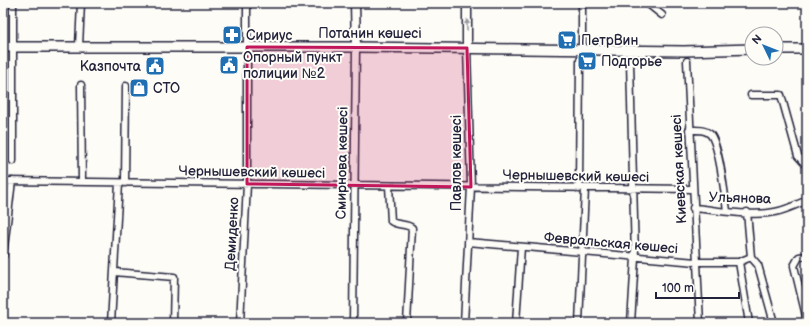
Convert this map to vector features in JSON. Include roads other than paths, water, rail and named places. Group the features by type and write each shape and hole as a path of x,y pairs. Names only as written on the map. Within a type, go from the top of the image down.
{"main road":[{"name":"Потанин көшесі","path":"3,47 582,48 684,51 737,46 744,47"},
{"path":"784,49 807,48"}],"street":[{"path":"12,3 13,161"},
{"path":"79,46 81,3"},
{"name":"Демиденко","path":"240,323 247,184 247,3"},
{"name":"Смирнова көшесі","path":"353,323 356,3"},
{"name":"Павлов көшесі","path":"464,323 470,187 467,3"},
{"path":"582,3 582,48"},
{"path":"647,3 662,15"},
{"path":"579,323 582,252 580,60"},
{"name":"Киевская көшесі","path":"687,61 689,130 700,323"},
{"path":"630,62 635,258 631,323"},
{"path":"81,85 82,182"},
{"path":"111,323 122,183 126,86"},
{"path":"751,95 778,94 784,98 798,156 807,166"},
{"path":"689,130 701,130 713,137 722,174 727,211"},
{"name":"Чернышевский көшесі","path":"3,181 582,189 692,189"},
{"path":"3,256 12,181"},
{"path":"389,186 390,218 393,223 412,228 407,323"},
{"name":"Ульянова","path":"693,208 774,213 807,200"},
{"path":"747,212 751,256 758,265 774,323"},
{"name":"Февральская көшесі","path":"468,242 635,258 696,262 739,262 751,256"},
{"path":"516,323 521,247"},
{"path":"807,256 799,257 794,266 807,320"},
{"path":"739,262 749,323"},
{"path":"114,272 174,277 173,323"}],"place":[{"name":"Сириус","path":"232,35"},
{"name":"ПетрВин","path":"567,40"},
{"name":"Подгорье","path":"587,61"},
{"name":"Опорный пункт полиции №2","path":"229,65"},
{"name":"Казпочта","path":"155,66"},
{"name":"СТО","path":"139,88"}]}
